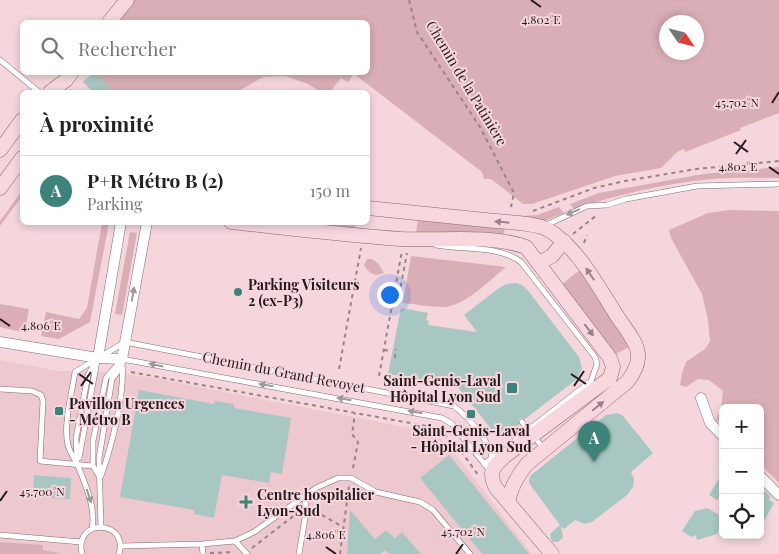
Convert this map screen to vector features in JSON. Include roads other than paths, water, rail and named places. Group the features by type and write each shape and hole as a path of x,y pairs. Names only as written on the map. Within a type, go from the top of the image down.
{"street":[{"path":"111,20 127,0"},
{"path":"53,90 67,82"},
{"path":"0,150 20,123"},
{"path":"0,188 20,161"},
{"path":"370,208 542,227 564,241 580,260 626,328 638,350 639,361 636,372 627,382 527,464 517,476 508,502"},
{"path":"98,358 120,225"},
{"path":"122,359 146,225"},
{"path":"256,225 403,243 451,239 506,242 526,247"},
{"path":"485,471 501,460 531,432 610,378 613,367 610,358 552,282 533,266 526,247 534,233 542,227"},
{"path":"533,266 552,256 564,241"},
{"name":"Chemin du Grand Revoyet","path":"0,342 98,358 122,359"},
{"path":"702,398 710,423 719,432"},
{"name":"Chemin du Grand Revoyet","path":"485,471 496,488 552,554"},
{"path":"764,480 779,495"}],"lane":[{"path":"0,60 38,90"},
{"path":"542,227 587,206 606,205 626,199 697,186 779,184"},
{"path":"403,243 502,252 533,266"},
{"path":"521,262 526,247"},
{"path":"92,529 94,518 92,505 78,464 68,448 66,435 75,372 125,342"},
{"name":"Chemin du Grand Revoyet","path":"125,342 454,406 467,418 487,443 493,457"},
{"path":"78,464 98,358"},
{"path":"100,479 111,446 123,371 122,359"},
{"path":"100,479 93,466 94,441 106,378 122,359"},
{"path":"101,527 99,458 112,379 122,359"},
{"name":"Chemin du Grand Revoyet","path":"122,359 442,418 452,424 485,471"},
{"path":"0,389 32,391 41,395 43,401 40,461 93,466"},
{"path":"522,422 544,449"},
{"path":"485,471 493,457 531,432"},
{"path":"485,471 493,457"},
{"path":"121,546 202,544 236,541 254,532 316,488 338,478 352,478 376,492 420,502 433,510 470,554"},
{"path":"299,554 306,512 305,497"},
{"path":"82,554 84,537 92,529 101,527 117,534 121,546 119,554"},
{"path":"0,535 82,542"},
{"path":"236,541 248,554"},
{"path":"202,544 203,554"}],"place":[{"name":"Parking Visiteurs 2 (ex-P3)","path":"238,292"},
{"name":"Saint-Genis-Laval Hôpital Lyon Sud","path":"512,388"},
{"name":"Pavillon Urgences - Métro B","path":"59,411"},
{"name":"Saint-Genis-Laval - Hôpital Lyon Sud","path":"471,414"},
{"name":"P+R Métro B (2)","path":"594,462"},
{"name":"Centre hospitalier Lyon-Sud","path":"246,502"}]}
